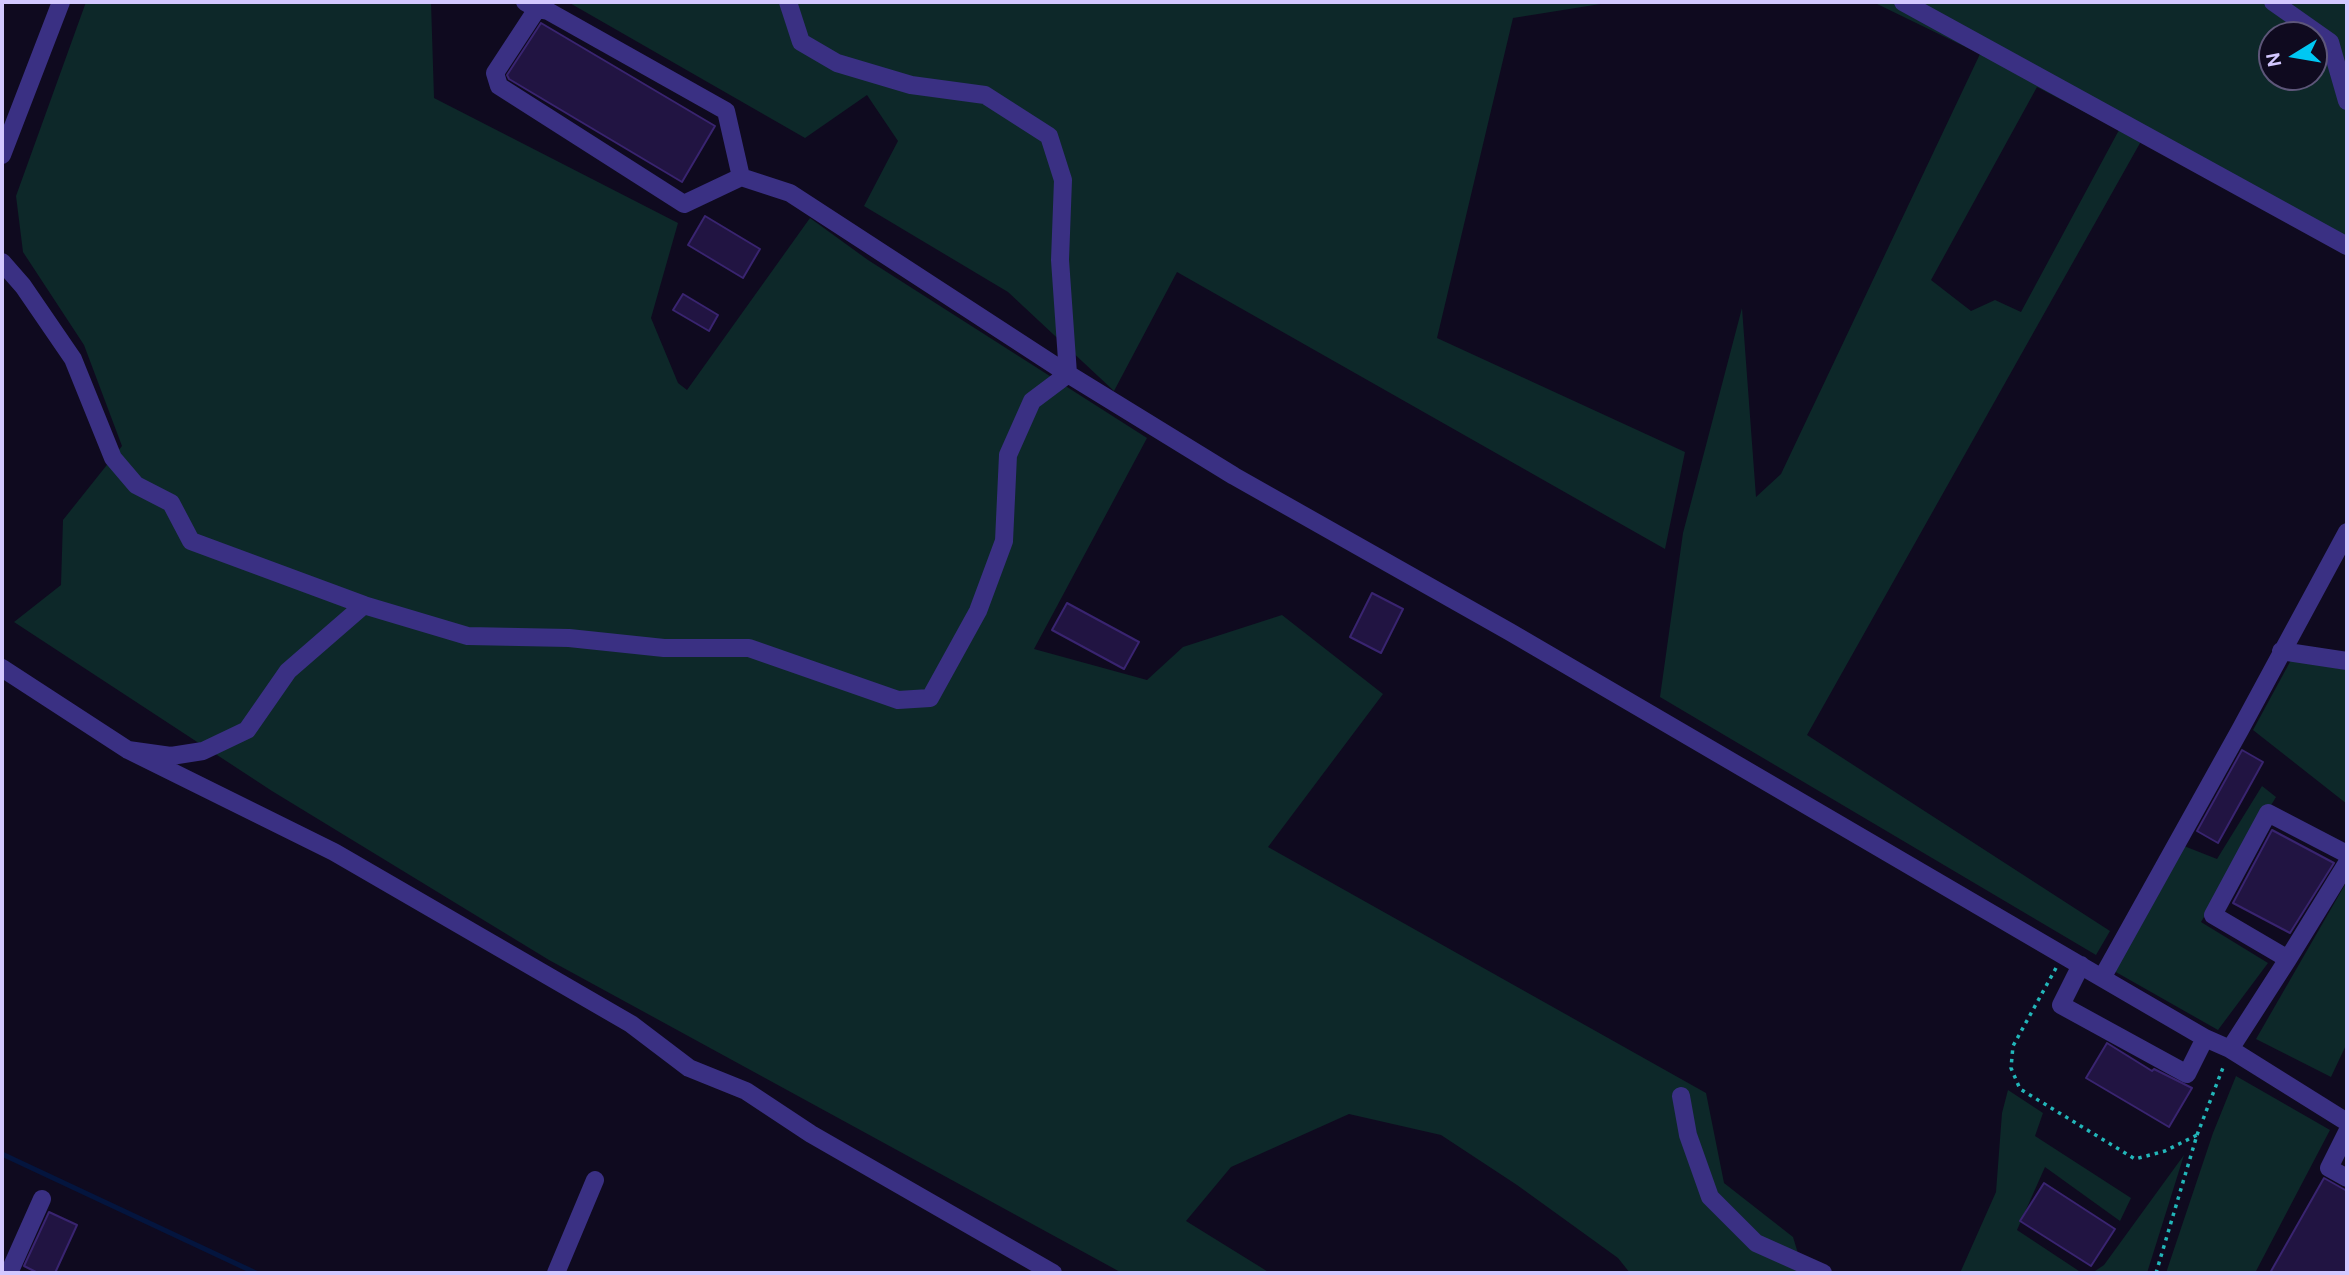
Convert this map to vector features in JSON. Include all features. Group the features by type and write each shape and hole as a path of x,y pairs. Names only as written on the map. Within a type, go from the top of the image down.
{"street":[{"path":"2,155 61,2"},
{"path":"788,2 801,43 837,63 911,85 985,95 1049,136 1063,180 1060,260 1068,374"},
{"path":"1903,2 2347,246"},
{"path":"2273,2 2330,42 2347,101"},
{"path":"741,177 726,111 548,10 531,6 495,73 499,86 684,204 741,177 790,193 1068,374 1234,476 1510,632 2205,1038 2230,1049 2347,1122"},
{"path":"2,262 23,286 73,359 113,458 136,485 171,503 191,541 365,605 468,636 569,638 664,648 749,648 898,700 930,698 978,611 1004,541 1009,454 1032,401 1068,374"},
{"path":"2102,978 2241,730 2347,532"},
{"path":"128,750 171,755 203,751 247,730 288,671 365,605"},
{"path":"2281,651 2347,661"},
{"path":"2,668 128,750 334,852 631,1024 689,1068 746,1091 811,1134 1053,1273"},
{"path":"2288,959 2213,915 2268,813 2347,854"},
{"path":"2230,1049 2347,863"},
{"path":"2081,965 2061,1005 2187,1074 2205,1038"},
{"path":"1682,1096 1688,1135 1710,1197 1756,1243 1823,1273"},
{"path":"2347,1132 2329,1168 2347,1178"},
{"path":"556,1273 595,1180"},
{"path":"9,1273 42,1199"}],"path":[{"path":"2064,954 2013,1046 2011,1068 2020,1089 2135,1159 2165,1151 2197,1135"},
{"path":"2156,1273 2197,1135 2230,1049"}],"green space":[{"path":"86,2 431,2 434,98 678,223 651,318 678,383 687,390 810,218 868,260 1147,438 1034,649 1147,680 1183,647 1282,615 1383,694 1268,847 1706,1093 1724,1183 1793,1237 1804,1273 1630,1273 1618,1258 1517,1185 1441,1135 1349,1114 1231,1167 1186,1221 1270,1273 1122,1273 549,960 272,791 14,622 61,585 63,520 122,446 84,345 23,252 16,196"},
{"path":"568,2 1613,2 1513,18 1437,338 1685,452 1665,549 1177,272 1114,391 1008,292 864,206 898,141 867,95 805,138"},
{"path":"1873,2 2347,2 2347,256 2144,136 1807,735 2110,931 2096,955 1660,697 1683,533 1742,308 1756,497 1781,474 1980,54","holes":["2037,87 2119,130 2021,312 1995,300 1971,311 1931,280"]},
{"path":"2291,660 2347,670 2347,804 2253,730"},
{"path":"2262,786 2276,797 2201,922 2268,963 2218,1030 2114,971 2184,846 2217,859"},
{"path":"2347,881 2347,1043 2331,1077 2256,1039"},
{"path":"2236,1076 2330,1130 2255,1273 2166,1273 2213,1133"},
{"path":"2008,1090 2043,1113 2035,1136 2131,1198 2120,1221 2045,1167 2017,1230 2082,1273 1960,1273 1996,1192 2002,1113"},
{"path":"2184,1155 2147,1273 2092,1273 2104,1265"}],"building":[{"path":"541,23 715,126 682,182 509,79 507,75"},
{"path":"705,216 760,249 743,278 688,245"},
{"path":"683,294 718,315 709,331 673,310"},
{"path":"1372,593 1403,609 1381,653 1350,637"},
{"path":"1067,603 1139,642 1124,669 1052,630"},
{"path":"2242,750 2263,762 2218,843 2197,831"},
{"path":"2272,830 2334,863 2290,933 2233,903"},
{"path":"2107,1043 2152,1071 2154,1069 2192,1088 2169,1127 2086,1078"},
{"path":"2324,1178 2347,1191 2347,1273 2270,1273"},
{"path":"2044,1183 2115,1229 2091,1266 2020,1221"},
{"path":"49,1212 77,1225 55,1273 38,1273 24,1266"}],"waterway":[{"path":"2,1154 256,1273"}]}
